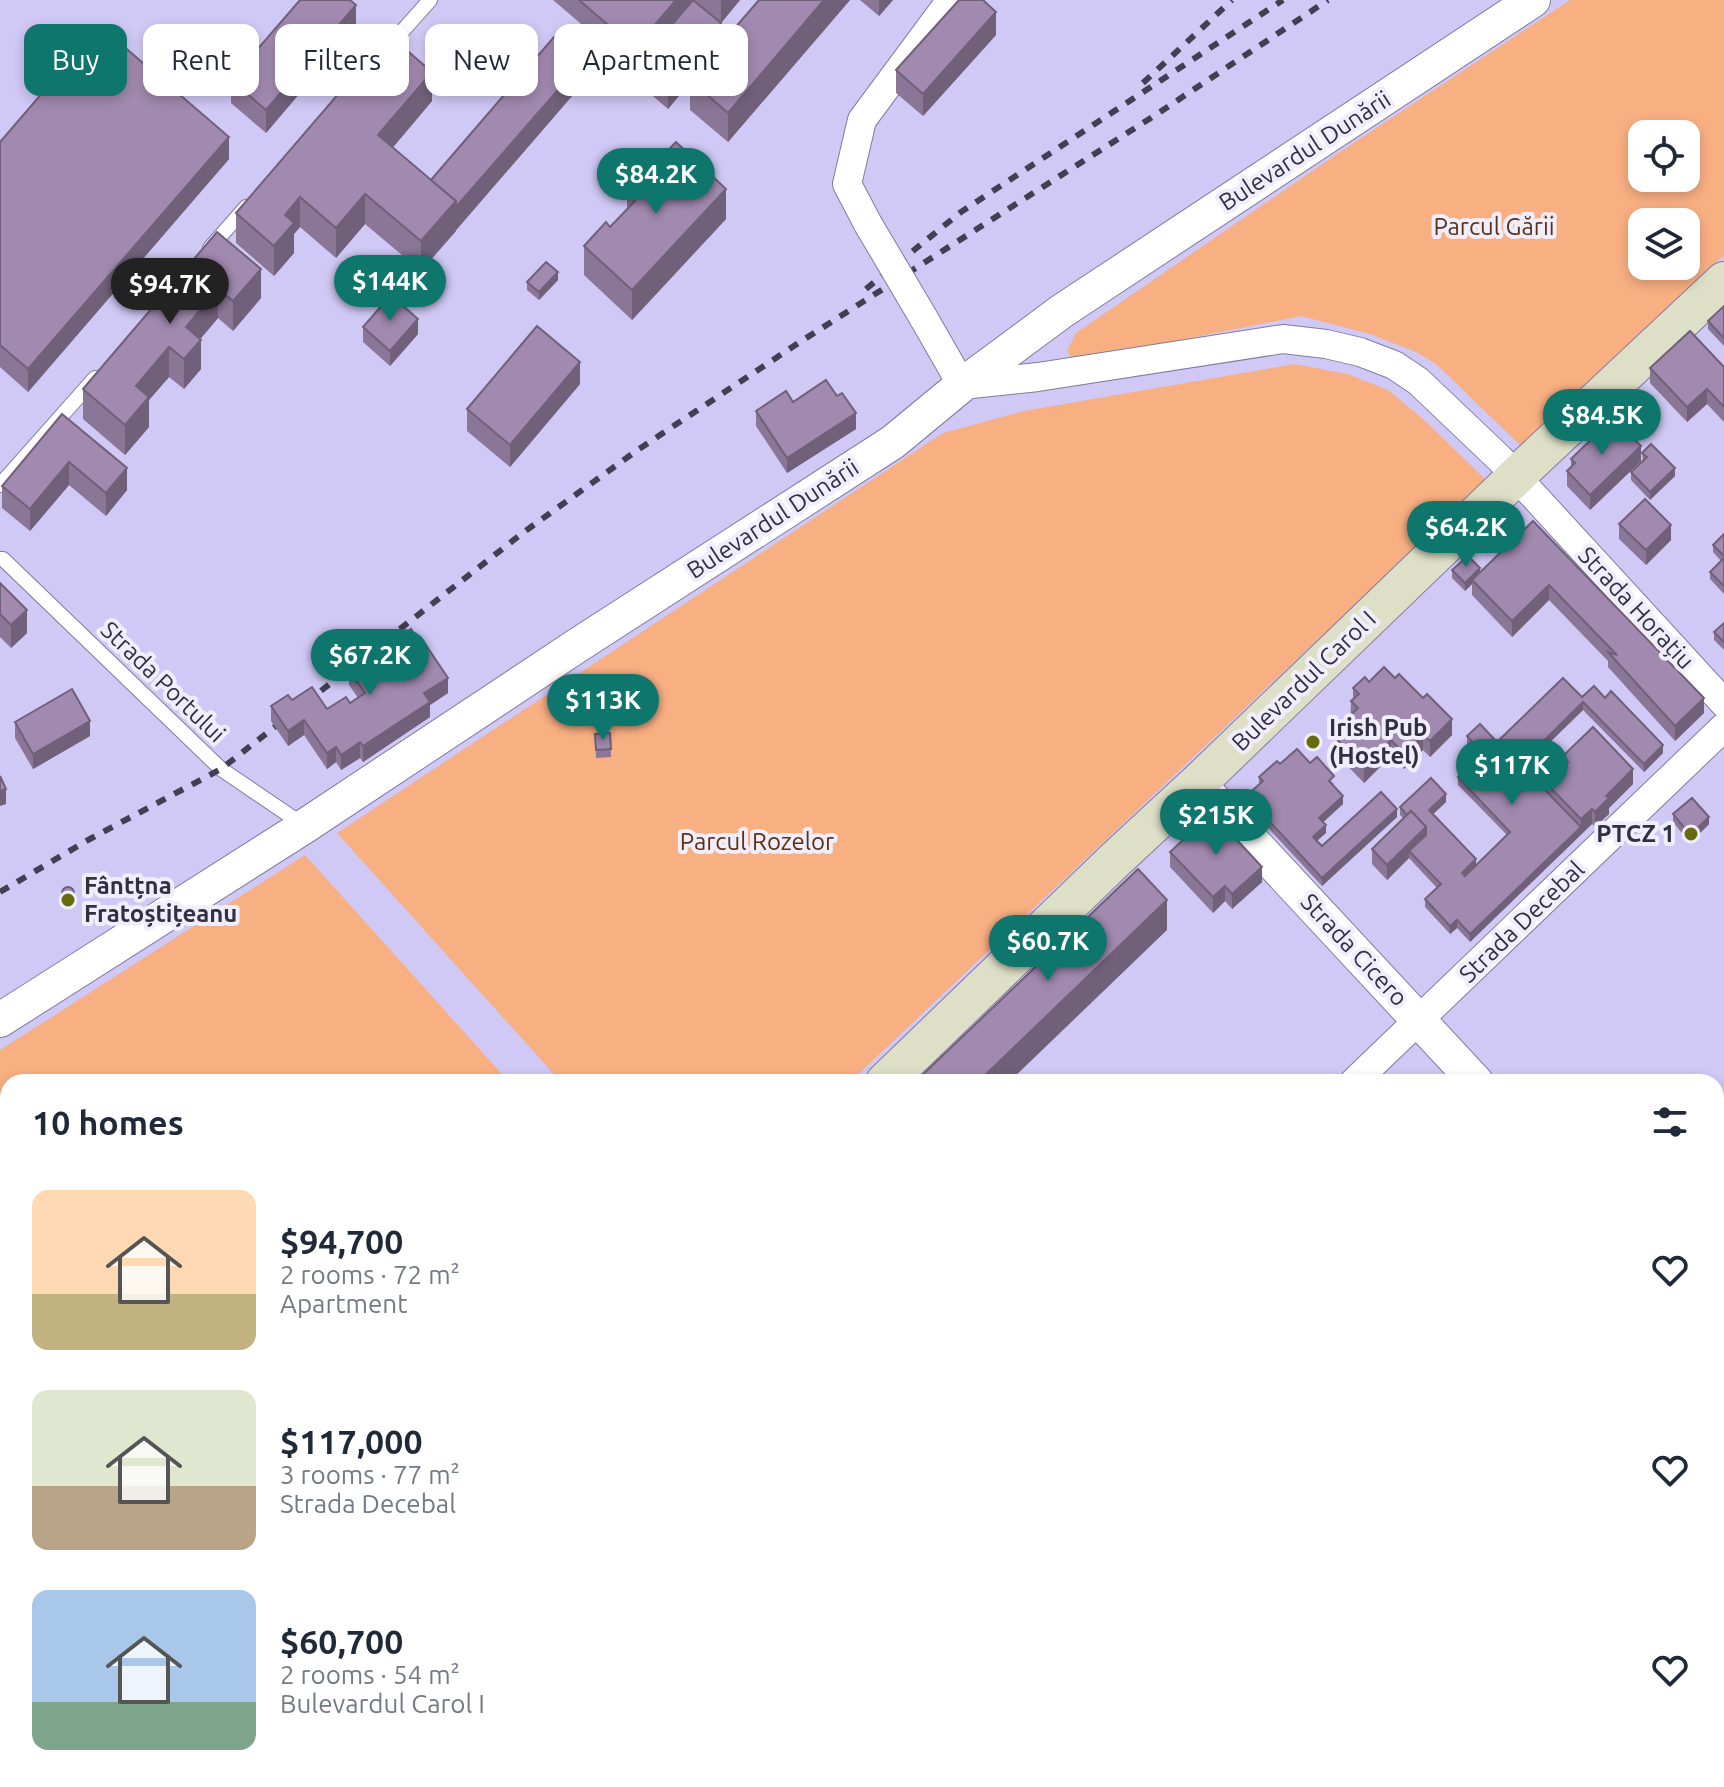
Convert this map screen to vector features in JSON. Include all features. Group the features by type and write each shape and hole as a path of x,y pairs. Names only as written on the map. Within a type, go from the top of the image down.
{"main road":[{"name":"Bulevardul Carol I","path":"893,1074 1516,476 1724,281"}],"street":[{"path":"951,0 862,120 847,184 962,385"},
{"name":"Bulevardul Dunării","path":"0,1020 305,826 893,442 962,385 1062,311 1533,0"},
{"name":"Strada Horațiu","path":"962,385 1038,377 1283,339 1326,344 1394,365 1418,381 1516,476 1724,703"},
{"name":"Strada Decebal","path":"1362,1074 1724,727"},
{"name":"Strada Cicero","path":"1198,783 1469,1074"}],"lane":[{"path":"408,24 430,0"},
{"path":"199,260 252,201"},
{"path":"0,485 105,367"},
{"name":"Strada Portului","path":"0,559 221,769 305,826"}],"green space":[{"name":"Parcul Gării","path":"1570,0 1724,0 1724,255 1700,278 1700,208 1628,208 1628,280 1697,280 1521,446 1436,364 1416,352 1370,334 1301,316 1074,361 1067,351 1076,333 1334,156"},
{"name":"Parcul Rozelor","path":"1295,364 1347,374 1388,390 1486,480 858,1074 554,1074 337,833 943,433 1024,411"},
{"path":"305,855 502,1074 0,1074 0,1050"}],"building":[{"path":"300,0 350,0 356,5 340,24 279,24"},
{"path":"579,0 676,0 656,24 607,24"},
{"path":"693,0 721,23 720,24 672,24"},
{"path":"759,0 824,0 748,89 748,24 738,24"},
{"path":"959,0 983,0 996,12 923,94 896,70"},
{"path":"275,29 275,96 278,96 266,110 250,96 259,96 259,48"},
{"path":"554,37 554,94 456,207 456,201 431,180 503,96 538,96 538,56"},
{"path":"127,49 143,63 143,96 181,96 229,137 28,369 0,345 0,142 40,96 127,96"},
{"path":"409,52 425,66 425,80 378,135 456,201 421,241 365,194 336,228 300,197 285,215 294,223 274,246 236,213 337,96 409,96"},
{"path":"708,96 742,96 728,113"},
{"path":"676,142 726,189 632,290 584,246 606,222 610,227 635,201 627,194"},
{"path":"217,232 261,269 233,301 218,289 186,327 201,340 184,359 169,347 136,386 149,397 125,425 83,389"},
{"path":"546,262 558,272 539,292 527,282"},
{"path":"391,295 418,319 390,351 363,327"},
{"path":"1724,306 1724,338 1708,321"},
{"path":"537,326 580,362 510,445 467,409"},
{"path":"1690,331 1724,367 1724,407 1707,389 1687,407 1650,368"},
{"path":"826,380 837,396 842,393 856,413 787,458 756,411 786,391 793,402"},
{"path":"62,414 127,468 106,493 69,462 30,509 2,486"},
{"path":"1617,422 1641,446 1590,495 1567,471 1575,463 1571,459 1605,426 1609,430"},
{"path":"1651,444 1675,468 1650,492 1631,472 1647,457 1642,453"},
{"path":"1645,499 1671,525 1646,550 1619,524"},
{"path":"1533,521 1704,698 1675,726 1608,652 1617,655 1549,585 1512,621 1472,580"},
{"path":"1724,534 1724,556 1713,545"},
{"path":"1468,556 1480,568 1465,583 1452,570"},
{"path":"1724,558 1724,586 1710,572"},
{"path":"0,583 27,610 11,625 0,614"},
{"path":"1724,623 1724,642 1714,632"},
{"path":"411,629 448,678 424,693 430,702 363,746 360,742 341,755 336,747 327,753 304,720 288,731 271,706 288,695 292,700 312,687 327,709 346,697 350,703 365,693 349,670"},
{"path":"1384,667 1395,678 1399,674 1423,698 1427,694 1452,719 1430,741 1423,735 1404,754 1391,740 1364,768 1338,741 1356,722 1350,716 1358,708 1351,701 1359,694 1353,688 1365,677 1369,682"},
{"path":"1563,678 1582,697 1594,686 1605,698 1611,691 1663,745 1644,764 1583,702 1507,777 1521,791 1559,754 1564,766 1546,783 1546,791 1581,827 1470,934 1457,920 1450,926 1425,899 1441,884 1409,851 1426,835 1426,827 1411,811 1407,815 1400,807 1431,778 1446,794 1429,810 1476,859 1462,873 1465,876 1510,832 1458,777 1483,753 1467,736 1480,724 1497,742"},
{"path":"72,689 90,721 33,754 15,722"},
{"path":"1593,727 1633,769 1595,812 1592,809 1581,819 1546,783 1568,762 1562,757"},
{"path":"610,733 611,749 596,750 595,734"},
{"path":"1297,749 1310,763 1317,757 1334,776 1329,781 1343,796 1319,818 1326,825 1313,837 1322,846 1381,792 1397,809 1322,878 1246,796 1263,781 1259,777"},
{"path":"0,776 6,789 0,791"},
{"name":"PTCZ 1","path":"1692,798 1709,817 1690,835 1673,814"},
{"path":"1411,811 1426,827 1387,865 1372,849"},
{"path":"1212,813 1262,867 1232,894 1225,886 1213,897 1170,852"},
{"path":"1138,869 1167,900 986,1074 923,1074"},
{"path":"68,887 74,893 68,899 62,893"}],"railway":[{"path":"1143,83 1232,0"},
{"path":"866,289 961,212 1283,0"},
{"path":"0,892 88,840 221,769 524,532 639,449 1328,0"}],"place":[{"name":"Irish Pub (Hostel)","path":"1313,742"},
{"name":"PTCZ 1","path":"1691,834"},
{"name":"Fântțna Fratoștițeanu","path":"68,900"}]}
